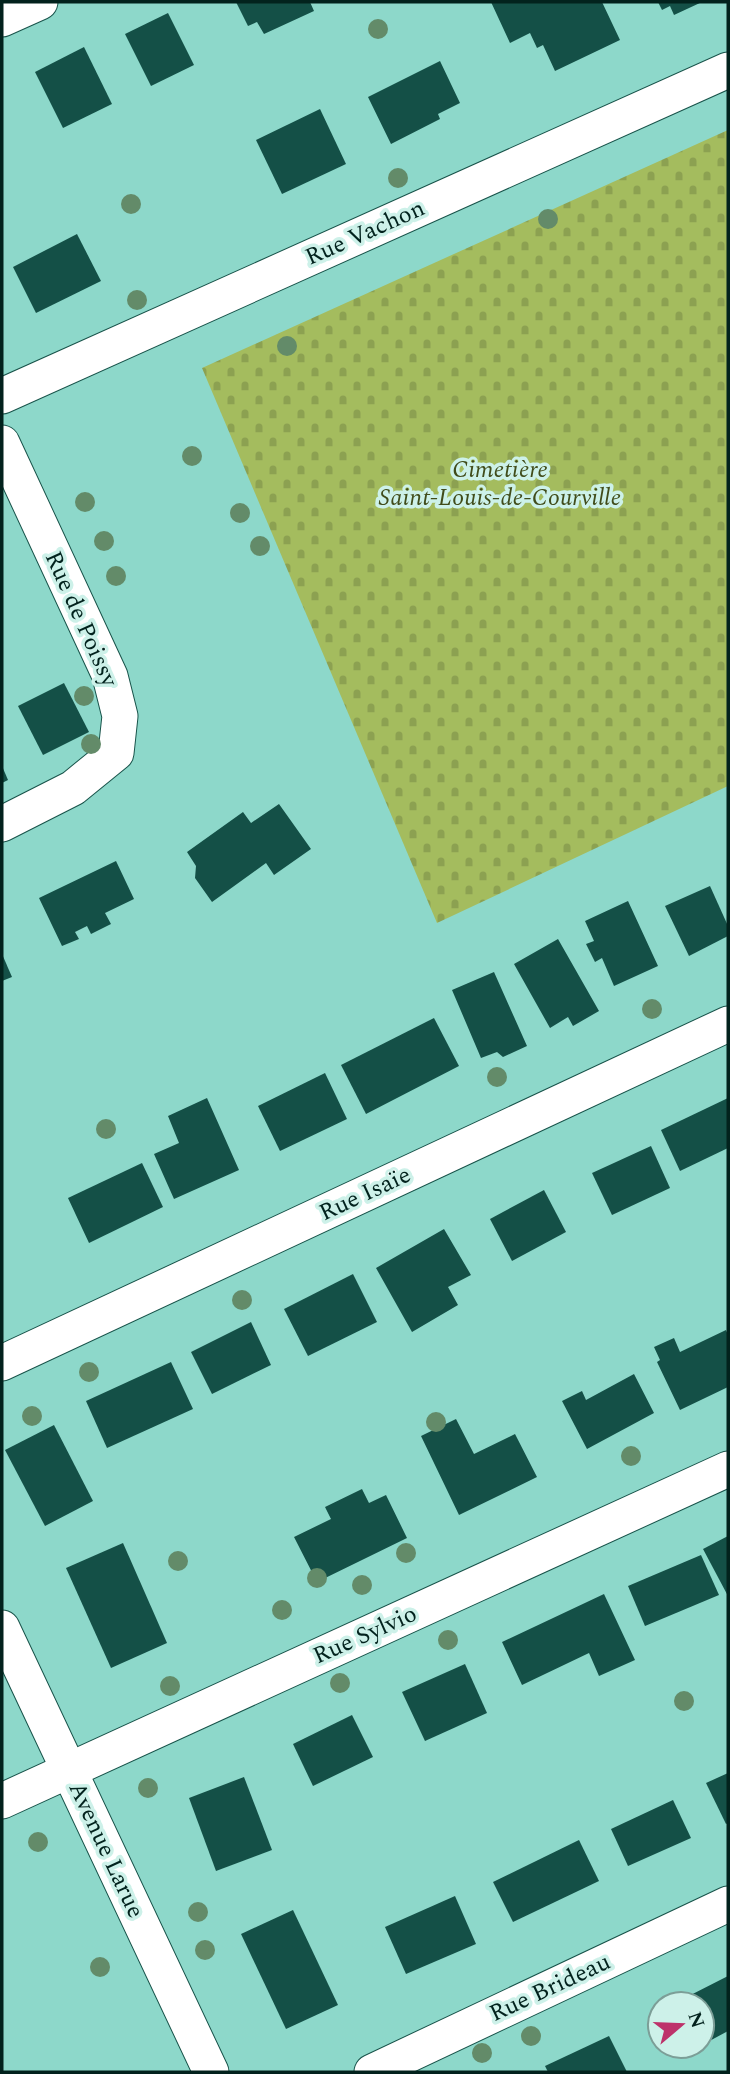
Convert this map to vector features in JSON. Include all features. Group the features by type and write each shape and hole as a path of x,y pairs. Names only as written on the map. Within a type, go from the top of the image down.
{"street":[{"path":"2,19 40,2"},
{"name":"Rue Vachon","path":"2,396 728,70"},
{"name":"Rue de Poissy","path":"2,443 110,676 120,716 116,752 73,788 2,824"},
{"name":"Rue Isaïe","path":"2,1363 728,1024"},
{"name":"Rue Sylvio","path":"2,1801 728,1469"},
{"name":"Avenue Larue","path":"2,1628 211,2072"},
{"name":"Rue Brideau","path":"372,2072 728,1904"}],"green space":[{"name":"Cimetière Saint-Louis-de-Courville","path":"728,130 728,786 437,923 202,368"}],"building":[{"path":"236,2 310,2 314,11 264,34 257,22 248,26"},
{"path":"491,2 602,2 620,40 555,71 543,45 537,48 530,33 510,43"},
{"path":"658,2 702,2 674,15 670,6 662,10"},
{"path":"168,13 194,65 151,86 125,34"},
{"path":"84,47 112,104 63,128 35,72"},
{"path":"440,61 460,103 438,114 440,119 391,144 368,97"},
{"path":"320,109 346,164 282,194 256,140"},
{"path":"77,234 101,281 36,313 13,267"},
{"path":"64,683 89,732 43,755 18,706"},
{"path":"2,766 8,780 2,783"},
{"path":"279,804 311,849 274,875 266,863 212,902 195,878 196,866 187,852 243,812 251,823"},
{"path":"116,861 134,899 105,913 111,924 91,934 87,926 75,932 79,939 62,946 39,898"},
{"path":"710,886 728,926 728,936 689,956 665,906"},
{"path":"628,901 658,966 614,986 602,958 595,962 586,944 594,941 585,921"},
{"path":"558,939 599,1011 573,1026 568,1017 550,1028 514,964"},
{"path":"2,954 12,977 2,981"},
{"path":"494,972 527,1046 503,1057 497,1052 481,1058 452,990"},
{"path":"434,1018 459,1066 366,1114 341,1065"},
{"path":"325,1073 347,1119 280,1151 258,1106"},
{"path":"207,1098 239,1170 174,1199 154,1154 179,1143 168,1116"},
{"path":"728,1098 728,1148 680,1171 661,1130"},
{"path":"651,1146 670,1188 612,1215 592,1173"},
{"path":"142,1163 163,1207 89,1243 68,1198"},
{"path":"544,1190 566,1232 512,1261 490,1219"},
{"path":"444,1229 471,1275 448,1287 458,1305 412,1332 376,1268"},
{"path":"353,1274 377,1322 308,1356 284,1309"},
{"path":"251,1322 271,1365 212,1394 191,1352"},
{"path":"726,1330 728,1387 680,1410 657,1362 660,1360 654,1347 674,1338 680,1352"},
{"path":"171,1362 193,1409 107,1448 86,1401"},
{"path":"634,1374 654,1413 587,1449 562,1401 582,1391 586,1400"},
{"path":"456,1419 474,1454 515,1434 537,1477 459,1515 421,1436"},
{"path":"54,1425 93,1501 45,1526 5,1450"},
{"path":"362,1489 369,1503 386,1495 407,1538 317,1582 294,1537 331,1519 325,1507"},
{"path":"728,1536 728,1596 703,1549"},
{"path":"123,1543 167,1643 111,1668 66,1568"},
{"path":"701,1555 719,1595 645,1626 628,1586"},
{"path":"604,1594 635,1660 599,1676 589,1653 522,1685 502,1642"},
{"path":"465,1664 487,1713 425,1741 402,1692"},
{"path":"352,1715 373,1757 313,1786 293,1744"},
{"path":"728,1773 728,1823 726,1824 706,1783"},
{"path":"244,1777 272,1850 216,1871 189,1798"},
{"path":"673,1800 691,1838 628,1866 611,1829"},
{"path":"579,1840 599,1881 513,1922 493,1882"},
{"path":"455,1896 476,1944 406,1974 385,1927"},
{"path":"293,1910 338,2005 286,2029 241,1934"},
{"path":"728,1976 728,2031 716,2037 716,1990 700,1990"},
{"path":"609,2036 627,2072 548,2072 545,2066"}]}
